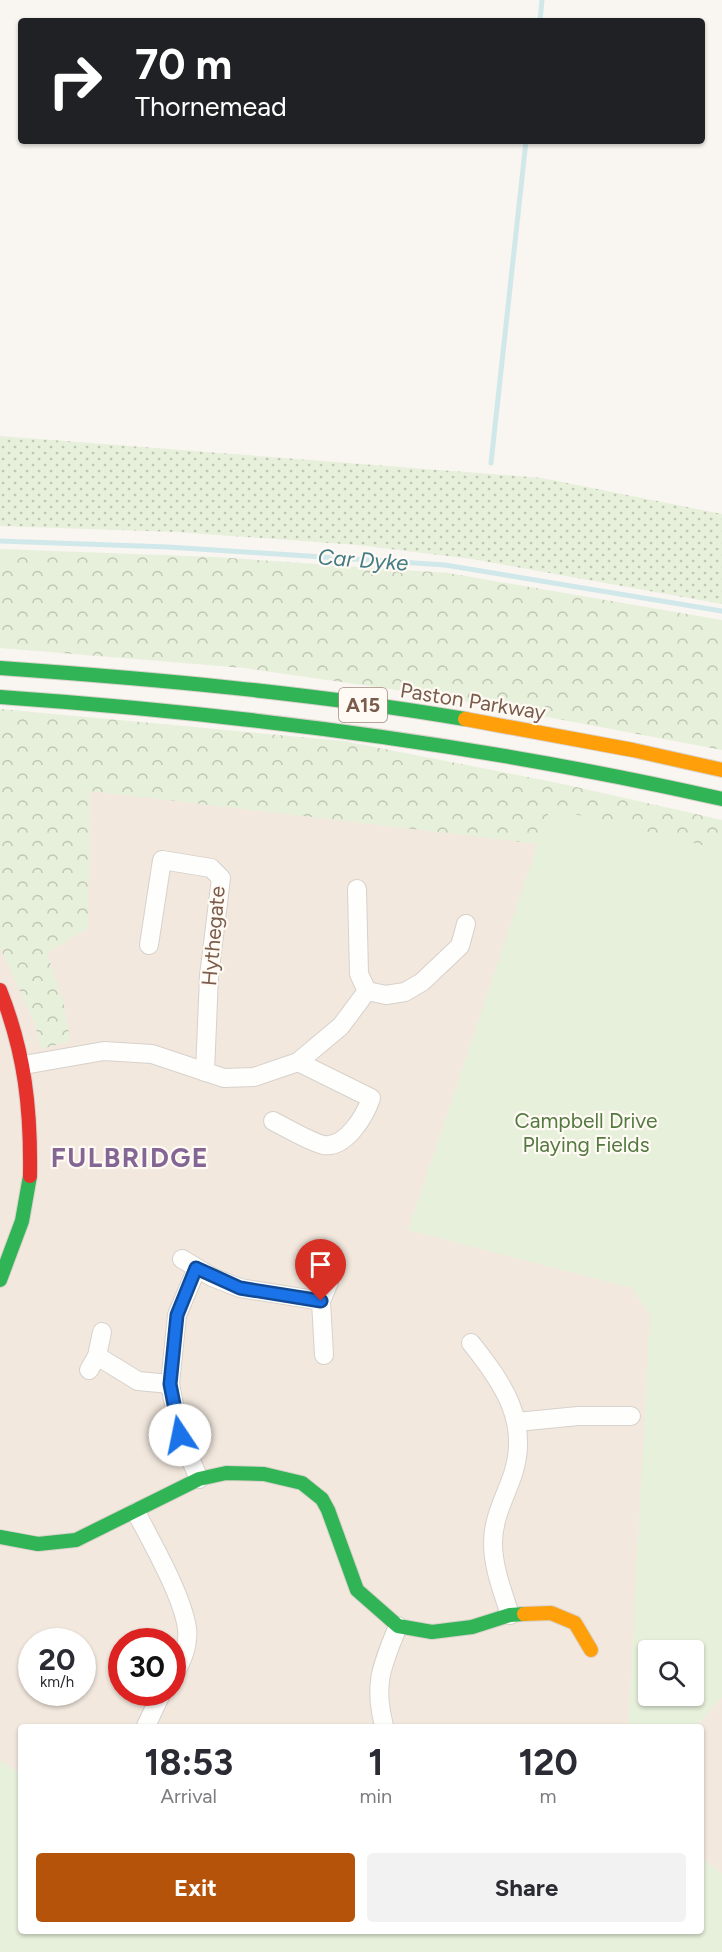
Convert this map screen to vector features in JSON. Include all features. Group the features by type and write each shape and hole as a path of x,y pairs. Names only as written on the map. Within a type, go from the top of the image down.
{"main road":[{"name":"Paston Parkway","path":"0,668 103,674 314,698 494,724 722,770"},
{"name":"A15","path":"0,697 96,704 233,719 492,753 722,799"},
{"path":"0,990 11,1015 24,1065 31,1126 30,1182 16,1244 0,1280"},
{"path":"0,1537 38,1544 76,1540 199,1479 226,1473 264,1474 302,1483 322,1499 357,1590 398,1626 432,1632 472,1627 510,1615 551,1613 575,1623 591,1650"}],"street":[{"name":"Hythegate","path":"149,945 162,860 211,868 220,878 208,976 205,1072"},
{"path":"357,889 359,974 367,991"},
{"path":"367,991 386,995 405,992 422,981 460,946 466,924"},
{"path":"24,1065 104,1051 152,1054 224,1078 254,1077 298,1062 341,1026 367,991"},
{"path":"273,1121 323,1145 336,1144 356,1128 366,1113 371,1098 298,1062"},
{"path":"199,1479 180,1435 170,1384 177,1315 189,1264 240,1288 321,1301"},
{"path":"324,1355 321,1301 329,1282"},
{"path":"102,1332 93,1363 138,1382 170,1384"},
{"path":"471,1343 498,1378 509,1397 517,1422 518,1456 499,1508 493,1542 494,1560 510,1615"},
{"path":"517,1422 578,1416 631,1416"},
{"path":"136,1512 171,1582 182,1610 187,1629 186,1646"},
{"path":"384,1724 378,1691 381,1669 398,1626"},
{"path":"148,1724 156,1706"}],"shaded area":[{"path":"0,776 539,843 550,808 722,850 722,1952 0,1952"}],"green space":[{"path":"0,436 542,478 722,514 722,604 472,559 358,545 177,532 0,526"},
{"path":"0,549 214,557 448,573 722,620 722,750 432,695 244,668 0,648"},
{"path":"0,709 344,741 563,784 722,820 722,850 551,809 539,844 90,791 88,928 47,953 64,1004 70,1041 42,1049 34,1022 0,947"},
{"name":"Campbell Drive Playing Fields","path":"550,808 722,850 722,1697 699,1724 628,1724 650,1315 632,1288 408,1230"},
{"path":"0,1760 18,1772 18,1934 704,1934 704,1859 722,1874 722,1952 0,1952"}],"waterway":[{"path":"540,18 542,0"},
{"path":"491,463 526,144"},
{"name":"Car Dyke","path":"0,541 168,547 445,565 722,611"}],"traffic: fast":[{"path":"0,668 233,688 465,719"},
{"path":"0,697 182,713 363,734 543,763 722,799"},
{"path":"0,1280 22,1221 30,1176"},
{"path":"0,1537 38,1544 76,1540 199,1479 226,1473 264,1474 302,1483 322,1499 357,1590 398,1626 432,1632 472,1627 510,1615 524,1614"}],"traffic: slow":[{"path":"465,719 633,750 722,770"},
{"path":"524,1614 551,1613 575,1623 591,1650"}],"traffic: jam":[{"path":"0,990 9,1013 25,1082 28,1104 30,1176"}],"district":[{"name":"FULBRIDGE","path":"130,1157"}],"route":[{"path":"180,1435 170,1384 177,1315 196,1268 240,1288 321,1301"}]}
